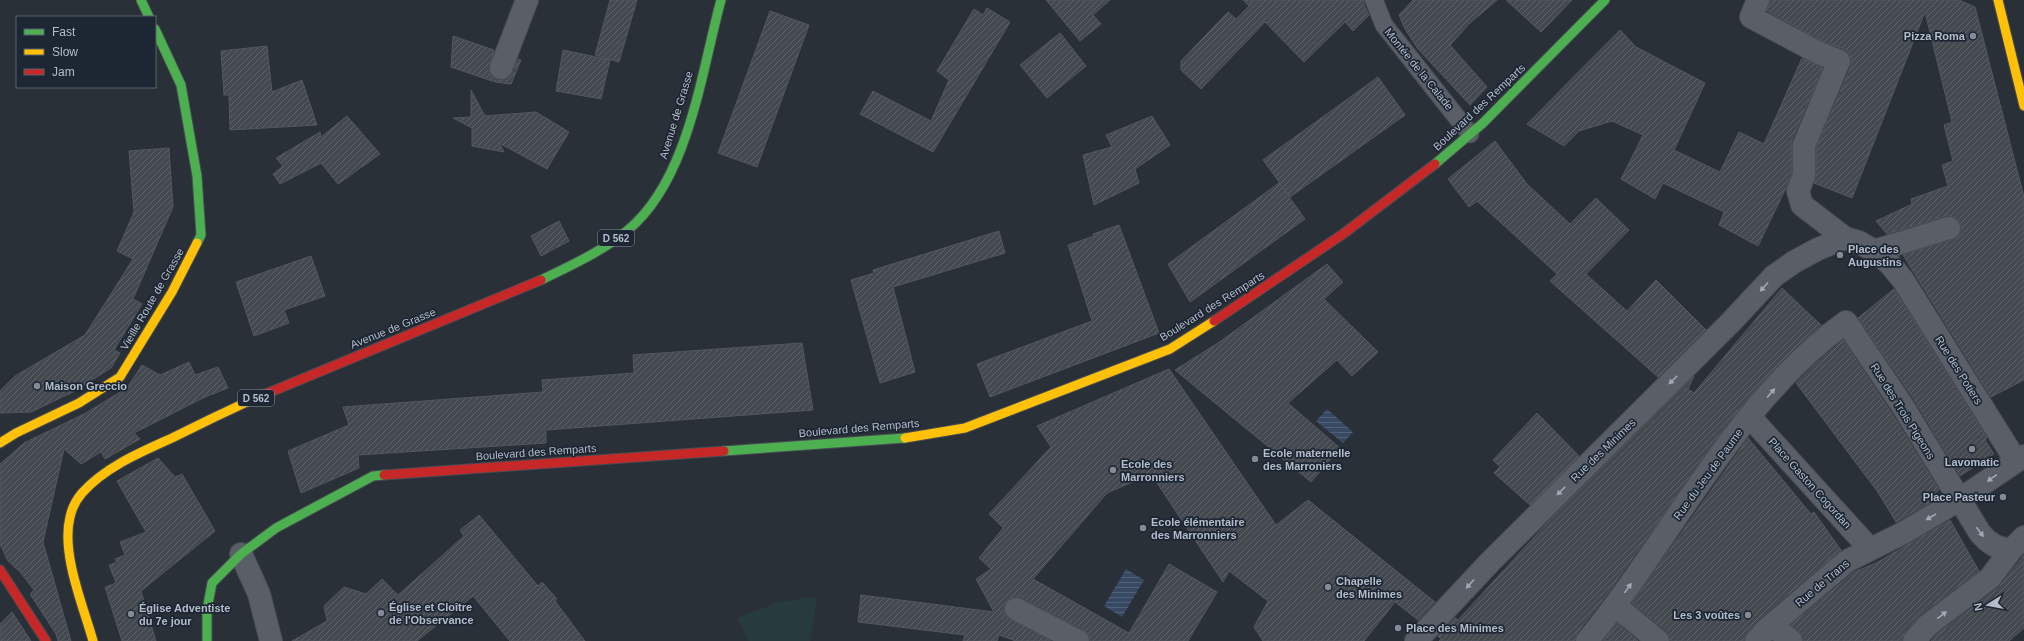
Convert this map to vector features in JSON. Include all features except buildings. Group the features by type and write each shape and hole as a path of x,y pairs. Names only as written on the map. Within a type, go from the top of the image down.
{"street":[{"path":"141,0 149,16"},
{"path":"501,68 527,0"},
{"name":"Avenue de Grasse","path":"93,641 69,554 67,526 75,502 94,482 139,453 281,386 557,273 599,249 630,228 658,196 677,160 721,0"},
{"name":"Boulevard des Remparts","path":"207,641 207,610 212,583 241,554 276,528 372,476 906,438 965,428 1170,349 1240,304 1343,234 1444,157 1470,134 1605,0"},
{"path":"1758,0 1751,17 1819,54 1839,61 1804,145 1804,175 1798,191 1802,205 1845,238 1858,242 1874,251 1949,228"},
{"path":"1998,0 2024,106"},
{"name":"Vieille Route de Grasse","path":"0,443 16,433 79,403 120,377 172,292 202,235 197,176 181,85 156,31"},
{"name":"Rue des Minimes","path":"1416,641 1489,563 1731,322 1774,276 1794,262 1818,249 1845,238"},
{"name":"Rue des Potiers","path":"1874,251 1890,264 1903,280 2020,458"},
{"name":"Rue du Jeu de Paume","path":"1587,641 1616,606 1675,519 1750,417 1786,376 1830,334 1846,322"},
{"name":"Rue des Trois Pigeons","path":"1846,322 1902,405 1959,500"},
{"name":"Place Gaston Cogordan","path":"1750,417 1870,549"},
{"path":"2018,544 1996,547 1987,541 1959,500 2020,458"},
{"name":"Rue de Trans","path":"1756,641 1772,625 1847,561 1903,533 1959,500"},
{"path":"1914,641 1928,625 1990,578 2018,544"},
{"path":"241,554 259,594 271,641"},
{"path":"0,570 46,641"},
{"path":"1616,606 1658,641"},
{"path":"1016,609 1078,641"},
{"path":"1772,625 1791,641"}],"lane":[{"name":"Montée de la Calade","path":"1374,0 1384,25 1470,134"}],"green space":[{"path":"809,597 817,598 810,641 749,641 737,618 776,603"}],"water":[{"path":"1327,409 1353,432 1343,443 1316,421"},
{"path":"1126,569 1144,580 1122,617 1104,606"}],"traffic: fast":[{"path":"141,0 149,16"},
{"path":"541,280 586,258 608,245 628,230 649,208 665,183 679,154 690,123 721,0"},
{"path":"1435,164 1483,123 1605,0"},
{"path":"156,31 181,85 197,176 201,235 197,243"},
{"path":"724,451 905,438"},
{"path":"207,641 207,610 212,583 241,554 276,528 373,476 384,475"}],"traffic: slow":[{"path":"1998,0 2024,106"},
{"path":"0,443 16,433 79,403 120,377 172,292 197,243"},
{"path":"905,438 965,428 1170,349 1214,321"},
{"path":"93,641 74,579 68,547 70,517 78,498 101,475 124,461 251,400"}],"traffic: jam":[{"path":"1214,321 1343,234 1435,164"},
{"path":"251,400 541,280"},
{"path":"384,475 724,451"},
{"path":"0,570 46,641"}],"place":[{"name":"Pizza Roma","path":"1973,36"},
{"name":"Place des Augustins","path":"1840,255"},
{"name":"Maison Greccio","path":"37,386"},
{"name":"Lavomatic","path":"1972,449"},
{"name":"Ecole maternelle des Marroniers","path":"1255,459"},
{"name":"Ecole des Marronniers","path":"1113,470"},
{"name":"Place Pasteur","path":"2003,497"},
{"name":"Ecole élémentaire des Marronniers","path":"1143,528"},
{"name":"Chapelle des Minimes","path":"1328,587"},
{"name":"Église et Cloître de l'Observance","path":"381,613"},
{"name":"Église Adventiste du 7e jour","path":"131,614"},
{"name":"Les 3 voûtes","path":"1748,615"},
{"name":"Place des Minimes","path":"1398,628"}]}
